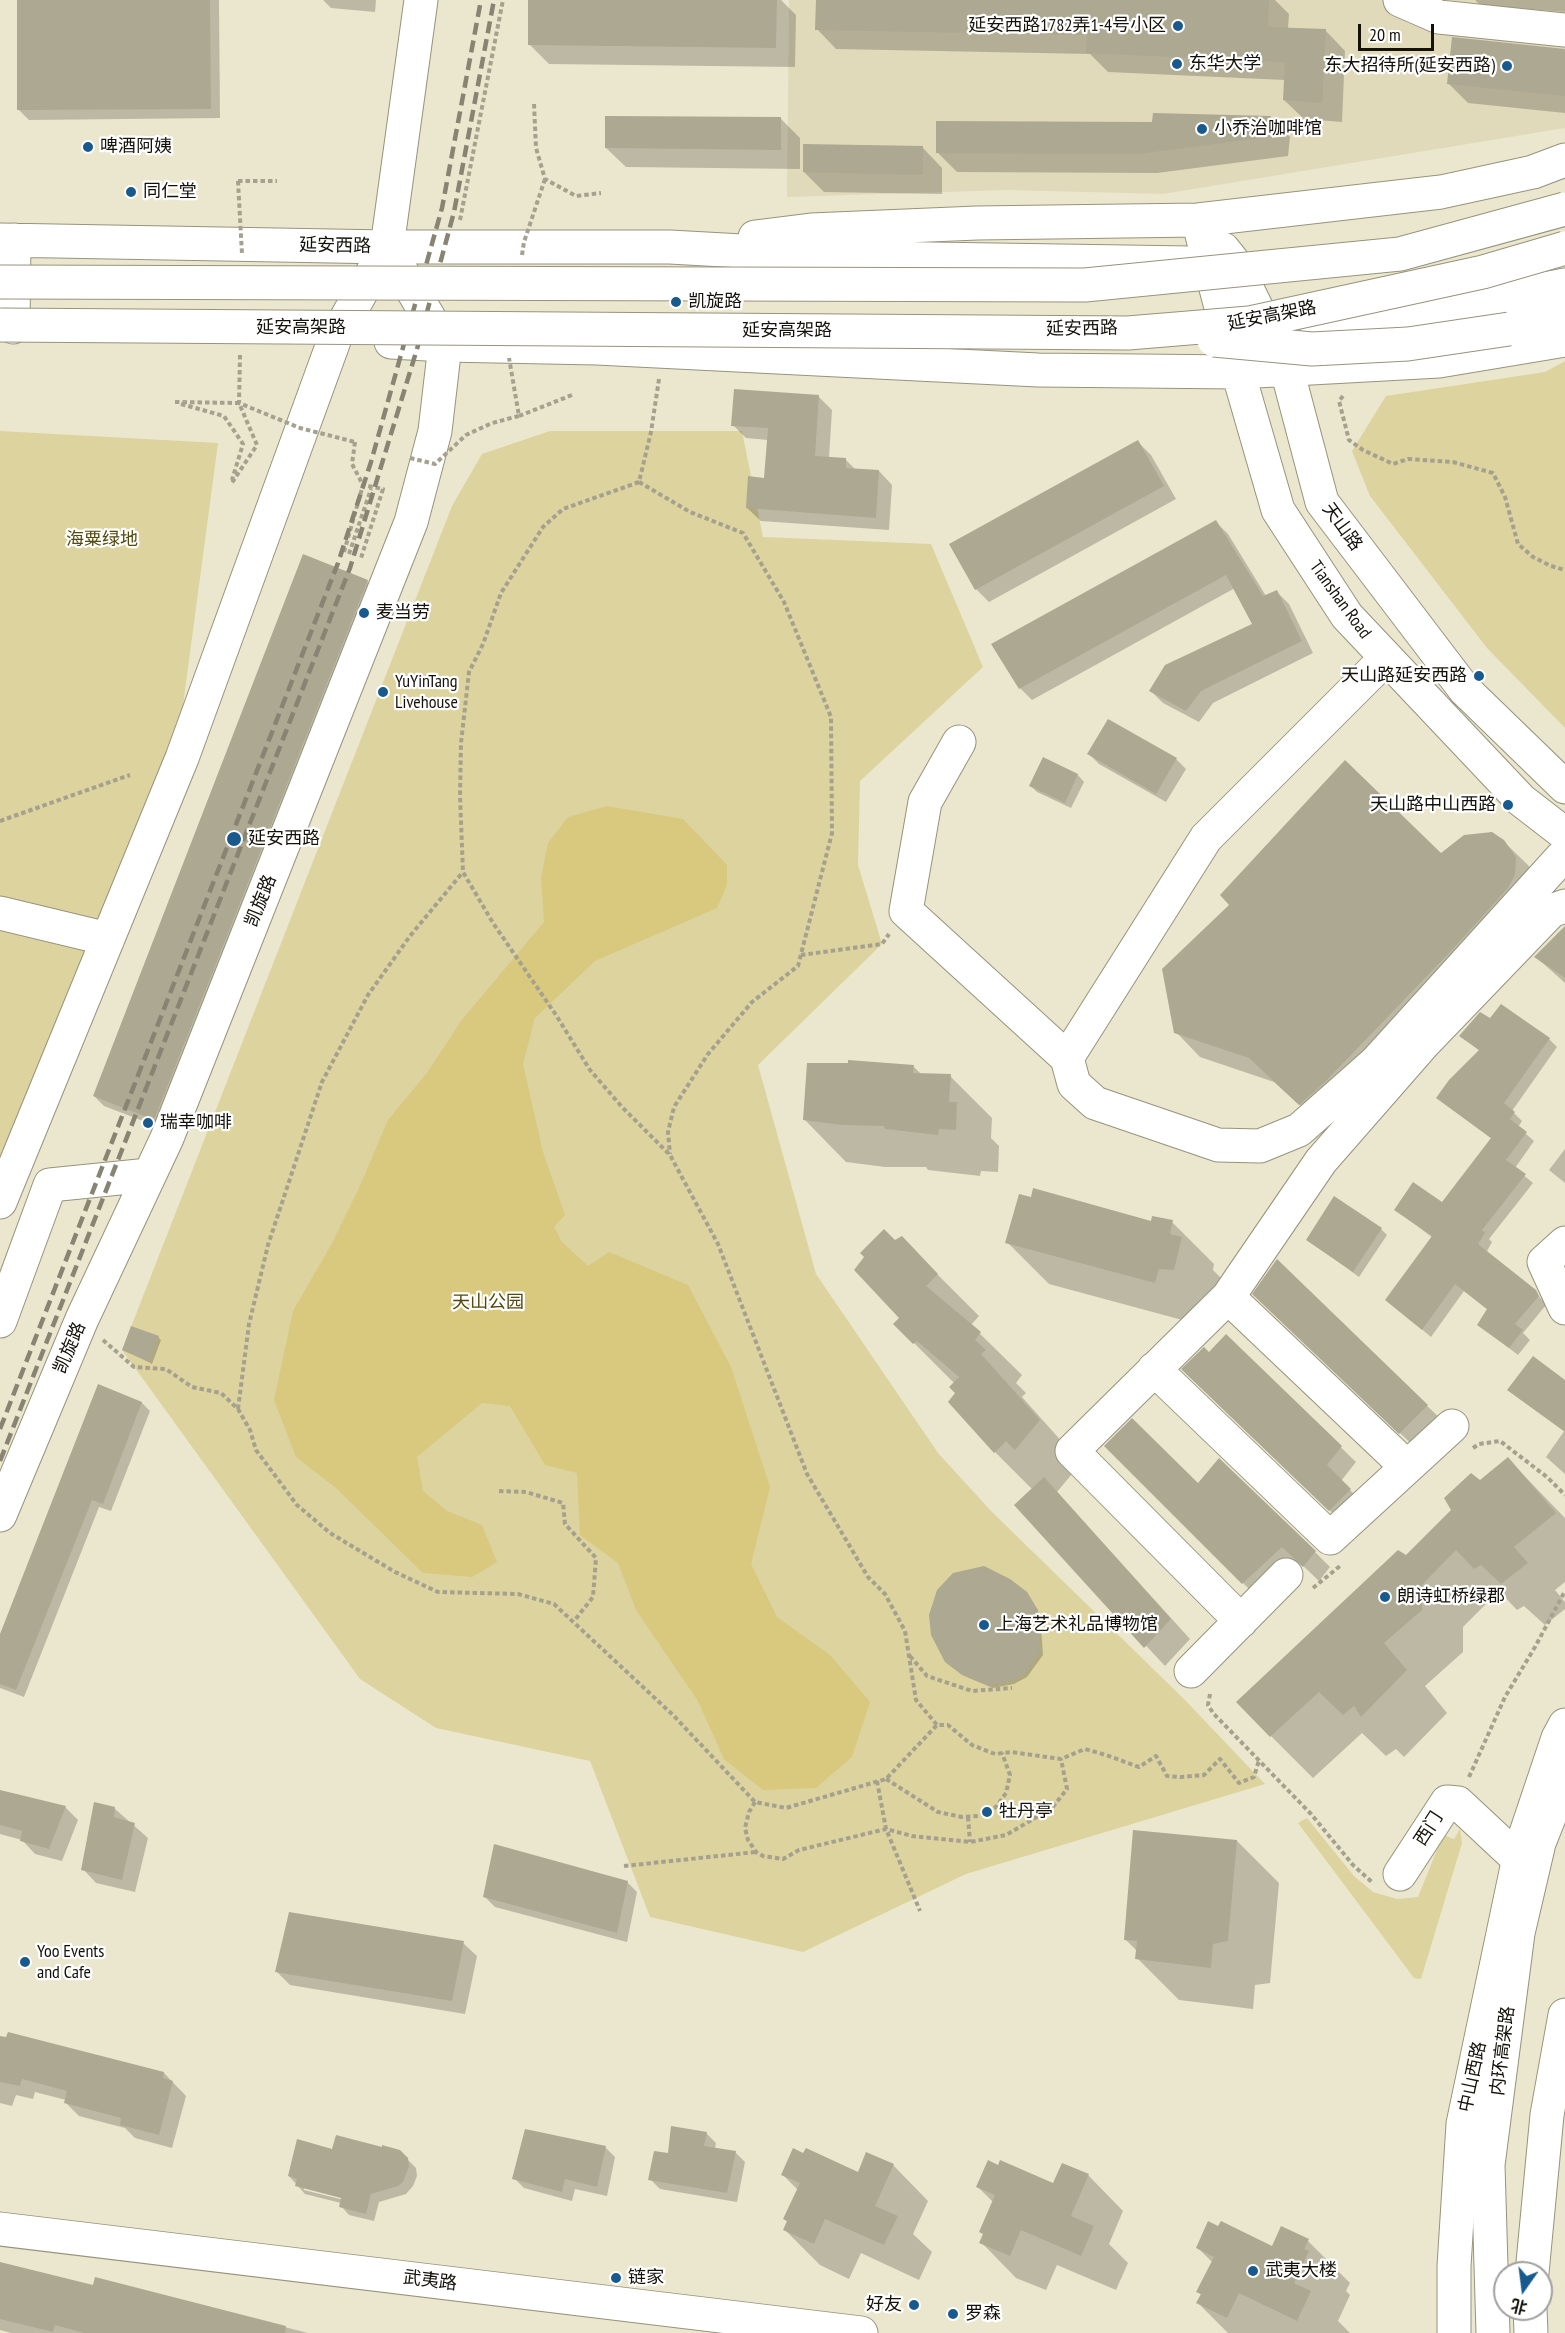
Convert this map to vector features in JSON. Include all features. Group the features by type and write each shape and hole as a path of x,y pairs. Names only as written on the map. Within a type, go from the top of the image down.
{"main road":[{"path":"0,1202 182,758 335,338 387,247 421,0"},
{"path":"1400,0 1565,30"},
{"name":"延安西路","path":"670,247 811,230 977,223 1198,220 1441,192 1533,172 1565,160"},
{"path":"0,282 1085,285 1400,254 1565,209"},
{"name":"延安西路","path":"7,240 387,247 670,247 867,258 1222,264 1462,247 1565,219"},
{"name":"天山路","path":"1198,220 1222,264 1265,324 1287,370 1322,502 1465,690 1565,787"},
{"path":"4,327 7,240"},
{"path":"387,247 445,345"},
{"name":"延安高架路","path":"4,327 1128,333 1249,323 1483,272 1565,248"},
{"name":"Tianshan Road","path":"1222,264 1226,327 1278,510 1347,616 1563,846"},
{"name":"延安西路","path":"597,348 706,330 1226,327 1444,308 1565,285"},
{"path":"1128,333 1312,349 1408,344 1509,329 1565,314"},
{"name":"延安西路","path":"4,327 335,338 445,345 597,348 1038,370 1238,372 1439,361 1565,340"},
{"name":"凯旋路","path":"0,1515 82,1319 171,1127 411,522 435,431 445,345"},
{"path":"1067,1058 1206,838 1385,659"},
{"path":"959,742 925,802 906,911 1067,1058 1074,1084 1095,1103 1218,1145 1260,1146 1299,1130 1376,1062 1563,846"},
{"path":"1241,1621 1072,1451 1228,1297 1321,1161 1425,1042 1551,911 1565,906"},
{"path":"0,913 108,939"},
{"path":"0,1321 50,1185 149,1175"},
{"path":"1565,1242 1544,1262 1565,1308"},
{"path":"1228,1297 1407,1467"},
{"path":"1154,1369 1330,1538 1407,1467 1461,1438"},
{"path":"1203,1679 1241,1621 1297,1584"},
{"name":"中山西路","path":"1454,2333 1454,2266 1463,2124 1518,1859 1558,1738 1565,1725"},
{"name":"内环高架路","path":"1493,2333 1488,2165 1517,1944 1539,1843 1565,1777"},
{"name":"西门","path":"1391,1880 1447,1802 1458,1803 1518,1859"},
{"path":"1533,2261 1547,2115 1565,2015"},
{"path":"1541,2261 1555,2124 1565,2076"},
{"name":"武夷路","path":"0,2229 861,2333"}],"path":[{"path":"454,247 489,80 502,0"},
{"path":"534,104 536,148 545,179 576,196 601,193"},
{"path":"238,181 277,181"},
{"path":"1368,365 1339,401 1349,440 1363,450 1394,464 1408,459 1453,462 1493,473 1505,497 1518,544 1533,557 1565,570"},
{"path":"639,482 651,432 659,378"},
{"path":"519,416 572,394"},
{"path":"175,402 239,403 257,445 231,484 243,444 224,416 175,402"},
{"path":"355,442 352,464 363,485 347,553 371,489"},
{"path":"670,1155 668,1132 674,1107 708,1054 752,1002 798,966 832,833 831,717 784,602 743,533 690,512 639,482 563,508 543,527 501,594 490,627 469,672 461,743 463,872 590,1070 622,1107 670,1155 718,1244 807,1474 868,1577 885,1594 906,1631 916,1700 937,1725"},
{"path":"362,558 383,489 363,485"},
{"path":"0,821 130,775"},
{"path":"238,1409 249,1324 267,1245 322,1082 368,995 410,936 463,872"},
{"path":"801,955 882,944 906,911"},
{"path":"82,1319 114,1351 134,1367 166,1370 192,1387 221,1393 238,1409 250,1430 256,1450 273,1475 297,1505 330,1533 395,1572 438,1592 518,1594 554,1604 673,1715 755,1802 786,1808 886,1779 937,1725 948,1725 972,1745 995,1754 1011,1752 1061,1759 1085,1749 1139,1767 1156,1756 1167,1776 1204,1776 1220,1759 1239,1783 1254,1776 1259,1760"},
{"path":"1461,1438 1479,1444 1500,1441 1547,1477 1565,1495"},
{"path":"499,1491 526,1492 563,1503 565,1524 596,1558 593,1597 574,1621"},
{"path":"1297,1584 1342,1564"},
{"path":"1458,1803 1505,1697 1565,1591"},
{"path":"909,1655 927,1676 972,1691 1012,1688"},
{"path":"1203,1679 1208,1705 1214,1713 1311,1814 1353,1865 1373,1883 1391,1880"},
{"path":"886,1779 938,1812 968,1817 979,1816 996,1807 1006,1793 1010,1775 1002,1753"},
{"path":"755,1802 749,1812 745,1828 748,1840 756,1852 763,1856 783,1859 799,1850 886,1828 912,1836 970,1842 1006,1835 1052,1808 1067,1789 1061,1759"},
{"path":"877,1781 886,1828 920,1911"},
{"path":"968,1817 970,1842"},
{"path":"624,1866 756,1852"}],"shaded area":[{"name":"东华大学","path":"789,0 1565,0 1565,128 1163,194 1008,190 787,197"},
{"path":"607,806 683,819 727,865 727,885 717,908 595,961 535,1018 523,1064 543,1152 565,1215 554,1227 562,1242 588,1266 609,1252 688,1285 731,1367 770,1487 751,1564 777,1617 830,1655 870,1702 852,1757 816,1788 763,1790 724,1759 698,1701 636,1610 618,1563 580,1535 577,1473 545,1465 510,1406 482,1403 417,1457 423,1491 447,1511 482,1525 497,1562 472,1577 423,1573 336,1488 296,1457 274,1400 293,1311 331,1245 359,1188 388,1120 427,1073 461,1021 544,922 541,878 548,843 568,817"}],"green space":[{"path":"1565,361 1565,728 1487,648 1370,496 1352,451 1386,396 1545,372"},
{"name":"海粟绿地","path":"0,431 218,443 177,750 0,1188"},
{"name":"天山公园","path":"550,431 742,431 763,537 931,544 983,667 860,781 858,865 882,944 758,1065 816,1274 938,1453 991,1511 1184,1699 1265,1784 966,1874 803,1952 650,1917 590,1761 436,1728 360,1679 122,1350 452,506 482,454"},
{"path":"1307,1818 1354,1876 1373,1892 1397,1899 1418,1897 1443,1835 1454,1839 1460,1829 1462,1843 1421,1979 1414,1978 1298,1823"}],"building":[{"path":"17,0 210,0 211,109 17,110"},
{"path":"528,0 777,0 776,48 528,45"},
{"path":"816,0 1269,0 1268,27 1326,29 1322,103 1283,100 1285,62 1086,53 1087,35 815,30"},
{"name":"东大招待所(延安西路)","path":"1452,37 1565,49 1565,96 1447,84"},
{"path":"1153,113 1271,116 1269,137 1137,154 936,153 936,121 1152,122"},
{"path":"605,116 781,117 781,150 605,148"},
{"path":"803,144 923,146 923,175 803,172"},
{"path":"734,389 819,395 815,456 846,458 846,468 879,470 876,518 746,508 748,476 764,478 768,428 731,426"},
{"path":"1138,440 1164,486 975,590 949,544"},
{"path":"1216,520 1263,596 1277,590 1302,641 1201,691 1186,711 1149,691 1165,665 1252,624 1226,575 1019,689 991,644"},
{"name":"延安西路","path":"303,554 368,580 154,1120 93,1096"},
{"path":"1108,719 1177,758 1156,794 1087,754"},
{"path":"1043,757 1078,774 1065,803 1029,786"},
{"path":"1345,760 1441,853 1464,835 1492,832 1504,840 1516,857 1515,875 1508,888 1452,950 1325,1082 1299,1105 1249,1058 1174,1033 1162,969 1229,905 1220,895"},
{"path":"1565,926 1565,978 1534,957"},
{"path":"1501,1004 1550,1038 1504,1103 1515,1112 1510,1119 1527,1132 1506,1160 1526,1174 1482,1230 1485,1233 1478,1244 1536,1290 1539,1296 1515,1324 1523,1330 1509,1348 1477,1325 1487,1309 1455,1284 1422,1330 1385,1300 1432,1236 1394,1210 1413,1182 1442,1202 1491,1138 1436,1098 1449,1080 1479,1050 1459,1036 1480,1012 1490,1018"},
{"path":"848,1060 914,1065 913,1073 951,1074 949,1102 957,1102 956,1130 939,1129 938,1135 885,1129 884,1126 842,1125 803,1120 807,1063 848,1063"},
{"path":"1033,1188 1151,1221 1152,1216 1173,1220 1170,1234 1182,1237 1174,1270 1159,1269 1155,1283 1005,1243 1019,1194 1031,1197"},
{"path":"1334,1196 1382,1228 1353,1272 1306,1240"},
{"path":"884,1229 895,1240 902,1236 938,1274 926,1286 981,1332 975,1340 986,1350 981,1354 1040,1420 1015,1450 1006,1441 994,1453 948,1402 955,1393 949,1387 959,1377 917,1341 913,1344 893,1324 899,1318 854,1270 864,1257 860,1253"},
{"path":"1277,1259 1428,1405 1399,1434 1252,1294"},
{"path":"131,1326 159,1336 149,1362 122,1350"},
{"path":"1226,1334 1342,1446 1327,1465 1351,1489 1329,1511 1181,1369 1204,1347 1209,1352"},
{"path":"1533,1356 1565,1380 1565,1432 1507,1390"},
{"path":"98,1384 142,1402 103,1504 92,1500 16,1690 0,1684 0,1634"},
{"path":"1132,1418 1198,1483 1219,1458 1316,1551 1303,1567 1282,1547 1242,1584 1104,1446"},
{"name":"朗诗虹桥绿郡","path":"1508,1457 1556,1513 1514,1547 1528,1563 1501,1584 1481,1565 1474,1569 1456,1550 1422,1585 1422,1610 1384,1643 1407,1670 1361,1717 1354,1706 1343,1715 1319,1692 1270,1737 1236,1702 1398,1550 1406,1555 1451,1510 1444,1498 1471,1473 1480,1480"},
{"path":"1044,1477 1171,1619 1144,1648 1014,1505"},
{"name":"上海艺术礼品博物馆","path":"984,1566 1010,1579 1027,1592 1038,1610 1040,1652 1025,1674 1011,1681 989,1686 962,1675 945,1662 931,1635 929,1615 937,1590 953,1573"},
{"path":"0,1790 66,1806 49,1849 20,1841 22,1831 0,1825"},
{"path":"94,1802 115,1807 114,1817 135,1823 122,1880 81,1870"},
{"path":"1133,1830 1237,1840 1228,1941 1213,1944 1211,1968 1135,1959 1137,1941 1124,1940"},
{"path":"494,1844 628,1881 617,1933 483,1897"},
{"path":"289,1912 464,1941 452,2001 275,1972"},
{"path":"8,2032 164,2072 163,2078 173,2081 159,2135 120,2125 121,2118 64,2103 67,2091 22,2079 20,2086 0,2082 0,2036 6,2037"},
{"path":"671,2126 707,2132 704,2146 736,2151 727,2193 648,2180 654,2151 668,2153"},
{"path":"525,2129 606,2146 597,2187 565,2179 562,2192 512,2179"},
{"path":"336,2135 400,2150 408,2158 409,2167 403,2182 398,2186 371,2194 366,2214 339,2207 341,2198 295,2186 297,2179 288,2176 297,2139 332,2149"},
{"path":"793,2148 803,2153 806,2148 858,2172 866,2152 894,2164 875,2206 898,2216 884,2245 825,2219 814,2244 783,2230 787,2221 783,2219 800,2183 781,2175"},
{"path":"988,2160 998,2165 1000,2160 1053,2183 1062,2163 1089,2174 1071,2216 1094,2226 1081,2256 1021,2230 1010,2256 979,2243 983,2234 979,2232 995,2195 976,2187"},
{"name":"武夷大楼","path":"1208,2221 1218,2226 1221,2221 1272,2246 1281,2226 1309,2239 1304,2249 1309,2251 1294,2283 1311,2291 1297,2321 1239,2293 1227,2318 1196,2303 1201,2294 1196,2292 1214,2257 1196,2248"},
{"path":"0,2262 93,2285 95,2277 286,2326 285,2333 84,2333 55,2325 53,2332 0,2319"}],"railway":[{"path":"0,1429 338,563 371,462 442,208 481,0"},
{"path":"0,1461 350,568 417,349 454,212 494,0"}],"place":[{"name":"延安西路1782弄1-4号小区","path":"1178,26"},
{"name":"东华大学","path":"1177,64"},
{"name":"东大招待所(延安西路)","path":"1507,66"},
{"name":"小乔治咖啡馆","path":"1202,129"},
{"name":"啤酒阿姨","path":"88,147"},
{"name":"同仁堂","path":"131,192"},
{"name":"凯旋路","path":"676,302"},
{"name":"麦当劳","path":"364,613"},
{"name":"天山路延安西路","path":"1479,676"},
{"name":"YuYinTang Livehouse","path":"383,692"},
{"name":"天山路中山西路","path":"1508,805"},
{"name":"延安西路","path":"234,839"},
{"name":"瑞幸咖啡","path":"148,1123"},
{"name":"朗诗虹桥绿郡","path":"1385,1597"},
{"name":"上海艺术礼品博物馆","path":"984,1625"},
{"name":"牡丹亭","path":"987,1812"},
{"name":"Yoo Events and Cafe","path":"25,1962"},
{"name":"武夷大楼","path":"1253,2271"},
{"name":"链家","path":"616,2278"},
{"name":"好友","path":"914,2305"},
{"name":"罗森","path":"953,2314"}]}
